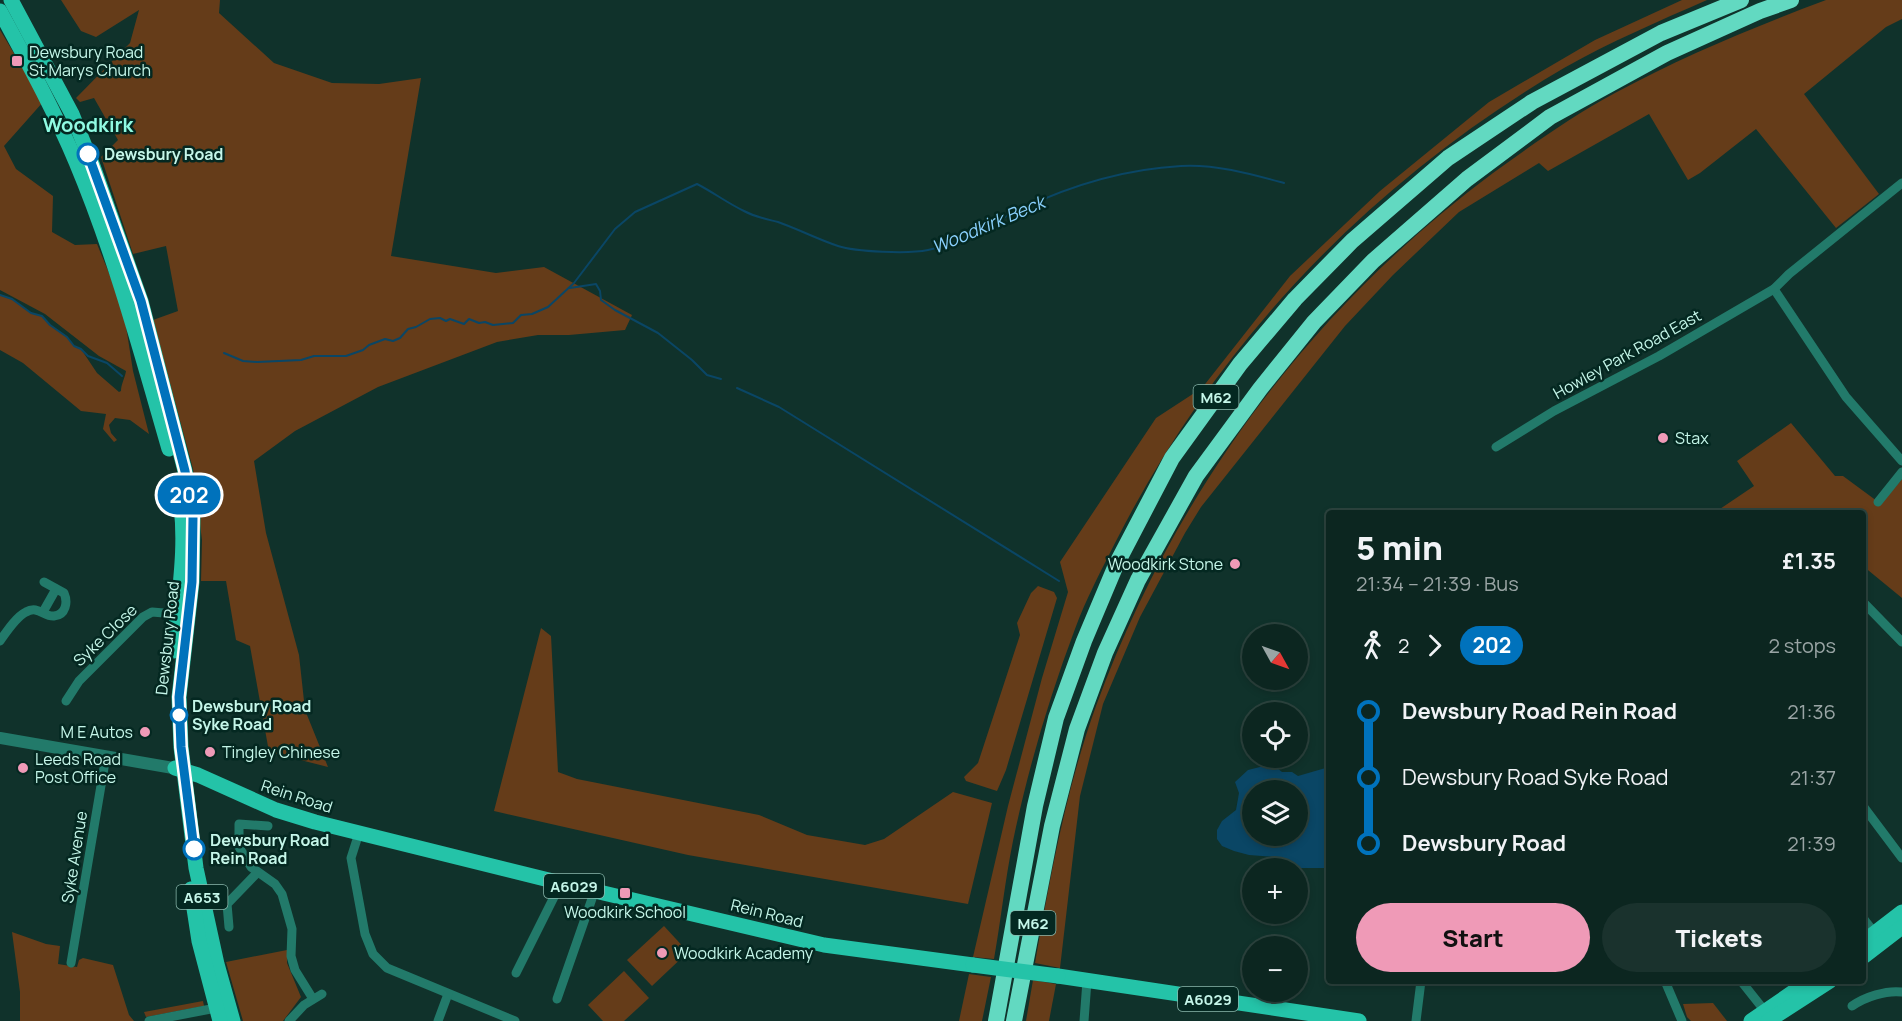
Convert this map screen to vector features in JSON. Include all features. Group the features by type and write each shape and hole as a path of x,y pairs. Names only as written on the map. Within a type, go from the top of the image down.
{"highway":[{"name":"M62","path":"996,1021 1035,806 1056,718 1084,641 1116,565 1172,458 1185,439 1240,364 1295,299 1352,241 1448,159 1532,102 1661,33 1742,0"},
{"name":"M62","path":"1014,1021 1052,826 1077,729 1105,653 1138,580 1196,476 1260,389 1314,322 1373,261 1467,179 1550,117 1667,53 1760,11 1791,0"}],"main road":[{"name":"Dewsbury Road","path":"11,0 72,114 93,166 141,301 185,471 193,517 192,582 179,697 178,769 196,868 217,964 233,1021"},
{"name":"Dewsbury Road","path":"0,11 60,126 77,164 125,295 174,466 182,513 183,563 169,694 199,941 218,1014"},
{"path":"60,126 72,114"},
{"name":"Rein Road","path":"178,769 276,810 359,833 824,945 1058,976 1275,1015 1353,1021"},
{"path":"1866,952 1874,939 1902,912"},
{"path":"1874,939 1902,927"},
{"path":"1768,1018 1806,984"},
{"path":"1751,1021 1768,1018 1825,984"}],"street":[{"name":"Howley Park Road East","path":"1496,447 1554,411 1659,356 1774,289 1789,274 1902,183"},
{"path":"1774,289 1846,398 1902,461"},
{"path":"1878,502 1902,472"},
{"path":"0,640 26,612 32,609 51,616 63,611 66,597 64,593 44,582"},
{"path":"43,612 57,589"},
{"path":"1866,609 1902,642"},
{"name":"Syke Close","path":"66,701 80,681 143,617 152,612 176,614"},
{"path":"0,738 178,769"},
{"name":"Syke Avenue","path":"71,963 106,756"},
{"path":"1866,810 1902,858"},
{"path":"268,826 239,824 239,847 257,873 275,884 282,894 292,929 291,956 295,970 313,999"},
{"path":"359,833 351,858 368,946 379,962 387,968 515,1021"},
{"path":"230,927 227,904 257,873"},
{"path":"516,973 561,883"},
{"path":"549,987 558,995 595,890"},
{"path":"1866,924 1874,939"},
{"path":"1084,1021 1087,981"},
{"path":"1416,1021 1421,984"},
{"path":"1666,984 1682,1021"},
{"path":"1743,984 1768,1018"},
{"path":"1852,1006 1861,1000 1875,996 1893,991 1902,992"},
{"path":"289,1021 313,999 322,994"},
{"path":"438,1021 448,994"},
{"path":"149,1021 218,1014"}],"shaded area":[{"path":"61,0 220,0 219,13 274,63 332,83 379,84 421,78 391,256 496,273 544,267 632,315 625,330 538,335 497,342 378,387 295,431 254,461 266,533 299,655 305,710 328,767 269,752 250,646 236,640 226,581 201,581 202,540 193,469 153,320 178,311 166,246 133,254 101,157 118,140 94,98 80,102 76,98 130,43 139,10 96,37 81,31"},
{"path":"1682,0 1707,0 1564,68 1493,113 1427,162 1364,215 1305,273 1251,335 1201,400 1155,470 1115,543 1079,618 1048,707 1025,787 1010,856 994,959 973,957 1008,806 1042,678 1068,592 1060,562 1156,418 1202,388 1290,276 1380,191 1489,102 1595,40"},
{"path":"1826,0 1902,0 1902,19 1886,27 1804,94 1879,194 1836,228 1756,129 1688,180 1649,114 1548,171 1539,163 1459,212 1393,275 1345,326 1201,507 1140,617 1103,704 1080,796 1060,968 1035,963 1067,801 1085,737 1128,628 1165,552 1208,480 1255,411 1308,345 1365,284 1427,226 1493,173 1552,131 1641,79 1693,54"},
{"path":"0,30 43,102 4,146 16,169 53,196 52,232 75,245 97,244 123,307 133,371 149,434 130,420 115,418 109,425 111,433 117,440 114,442 103,429 106,414 81,411 23,363 0,350 0,295 12,299 31,313 42,316 74,346 81,349 97,373 119,392 121,391 126,371 99,356 45,314 0,290"},
{"path":"1791,423 1835,476 1843,476 1881,504 1902,479 1902,598 1866,568 1866,510 1718,510 1754,486 1737,461"},
{"path":"1038,586 1054,592 1057,598 1006,770 997,791 966,781 964,777 978,763 1020,635 1017,623 1031,593"},
{"path":"541,628 551,636 558,772 577,779 759,815 807,835 865,845 884,839 953,792 992,803 968,904 688,855 494,811"},
{"path":"664,926 688,952 652,986 627,960"},
{"path":"12,932 46,944 60,946 58,964 77,967 79,960 83,958 113,965 129,1015 134,1021 20,1021 20,992"},
{"path":"287,950 287,963 301,997 283,1021 243,1021 226,962"},
{"path":"624,971 649,998 624,1021 603,1021 588,1005"},
{"path":"969,974 991,977 982,1021 959,1021"},
{"path":"1033,980 1056,984 1049,1021 1026,1021"},
{"path":"203,1001 204,1006 146,1017 144,1012"},
{"path":"1713,1003 1727,1021 1691,1021 1687,1017 1683,1004"}],"water":[{"path":"1277,768 1282,772 1292,772 1298,776 1326,768 1326,868 1308,868 1308,858 1249,855 1222,846 1217,839 1217,830 1222,821 1236,810 1239,793 1235,782 1248,770"}],"waterway":[{"name":"Woodkirk Beck","path":"224,353 243,361 257,362 301,360 314,356 346,356 385,339 393,341 400,338 408,329 430,319 440,318 446,321 450,319 464,324 469,319 493,325 513,323 521,315 532,314 548,307 574,283 615,229 635,212 697,184 748,213 778,222 838,246 857,250 896,252 940,247 1058,193 1098,180 1140,171 1181,166 1207,167 1233,170 1284,183"},
{"path":"570,288 596,284 601,300 658,333 707,375 721,379"},
{"name":"Woodkirk Beck","path":"0,295 12,299 31,313 42,316 74,346 88,356 107,363 122,376"},
{"path":"737,388 779,407 1059,581"}],"bus line":[{"name":"202","path":"88,154 141,301 185,471 193,517 192,582 179,697 179,729 194,849"}],"place":[{"name":"Dewsbury Road St Marys Church","path":"17,61"},
{"name":"Dewsbury Road","path":"88,154"},
{"name":"Stax","path":"1663,438"},
{"name":"Woodkirk Stone","path":"1235,564"},
{"name":"Dewsbury Road Syke Road","path":"179,715"},
{"name":"M E Autos","path":"145,732"},
{"name":"Tingley Chinese","path":"210,752"},
{"name":"Leeds Road Post Office","path":"23,768"},
{"name":"Dewsbury Road Rein Road","path":"194,849"},
{"name":"Woodkirk School","path":"625,893"},
{"name":"Woodkirk Academy","path":"662,953"}],"district":[{"name":"Woodkirk","path":"88,124"}]}
